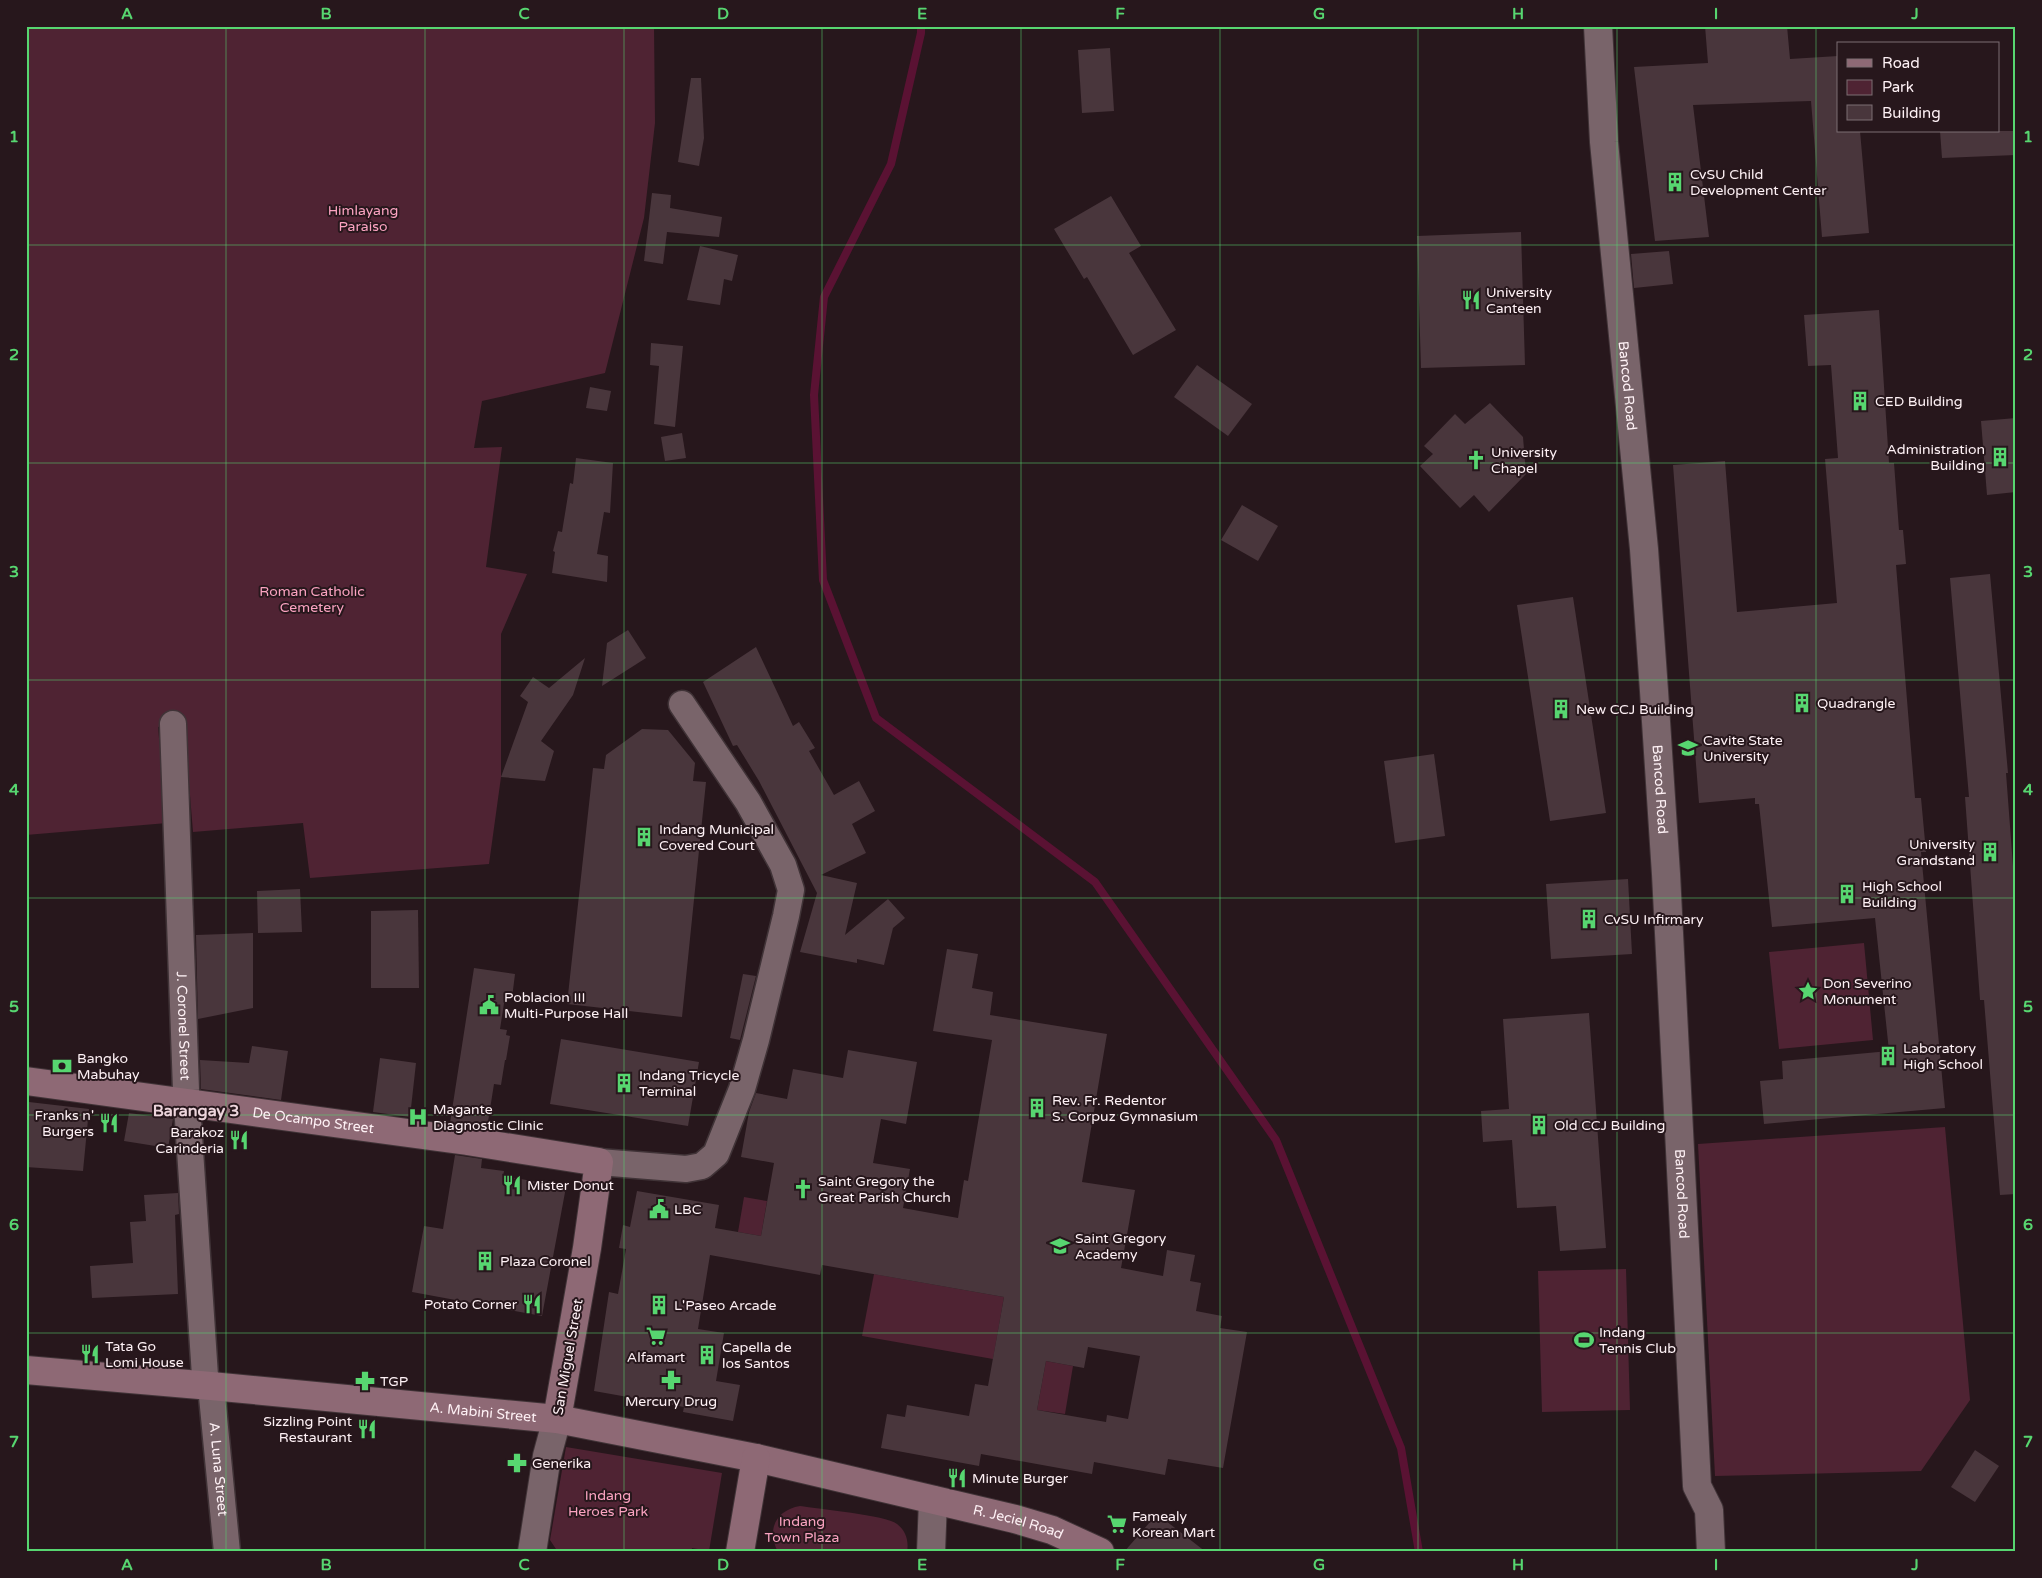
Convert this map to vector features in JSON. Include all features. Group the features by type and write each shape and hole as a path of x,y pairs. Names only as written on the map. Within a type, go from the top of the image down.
{"main road":[{"name":"De Ocampo Street","path":"26,1082 476,1142 599,1162"},
{"name":"San Miguel Street","path":"557,1419 587,1248 599,1162"},
{"name":"A. Mabini Street","path":"26,1370 557,1419 756,1458 933,1500"},
{"path":"740,1552 756,1458"},
{"name":"R. Jeciel Road","path":"933,1500 1039,1526 1074,1538 1100,1552"}],"street":[{"name":"Bancod Road","path":"1598,26 1604,142 1642,530 1654,682 1666,874 1697,1486 1709,1510 1711,1552"},
{"path":"599,1162 686,1169 702,1166 716,1154 742,1089 786,916 790,890 783,865 748,802 682,704"},
{"name":"J. Coronel Street","path":"173,724 187,1104 205,1376 211,1386"},
{"name":"A. Luna Street","path":"211,1386 228,1552"},
{"name":"San Miguel Street","path":"532,1552 547,1456 557,1419"},
{"path":"931,1552 933,1500"}],"green space":[{"path":"26,26 654,26 655,123 644,218 605,373 482,401 474,448 502,447 486,567 527,574 501,634 501,777 489,864 310,878 303,823 193,832 184,722 158,727 167,823 26,835"},
{"path":"1864,943 1873,1040 1779,1049 1769,952"},
{"path":"1945,1127 1970,1400 1921,1471 1715,1476 1698,1144"},
{"path":"744,1197 767,1201 761,1236 738,1232"},
{"name":"Indang Tennis Club","path":"1626,1269 1630,1410 1542,1412 1538,1271"},
{"path":"874,1274 1004,1297 993,1359 862,1336"},
{"path":"1046,1361 1073,1366 1065,1414 1037,1410"},
{"name":"Indang Heroes Park","path":"566,1447 722,1473 709,1551 692,1548 691,1552 558,1552 550,1540"},
{"name":"Indang Town Plaza","path":"800,1506 866,1515 897,1524 905,1533 908,1544 907,1552 778,1552 773,1536 776,1522 785,1512"}],"building":[{"name":"CvSU Child Development Center","path":"1705,26 1787,26 1790,59 1837,56 1837,132 1860,132 1869,233 1822,237 1811,101 1693,105 1709,237 1655,241 1634,67 1708,63"},
{"path":"1110,48 1114,111 1082,113 1078,50"},
{"path":"691,78 701,78 704,138 699,166 678,162"},
{"path":"2016,131 2016,155 1942,158 1940,132"},
{"path":"652,193 671,195 670,208 722,217 719,237 667,232 663,264 644,261"},
{"path":"1111,196 1141,246 1129,253 1176,330 1133,355 1087,277 1084,279 1054,229"},
{"name":"University Canteen","path":"1521,232 1525,365 1421,368 1417,236"},
{"path":"700,246 738,255 732,281 724,279 720,305 687,300"},
{"path":"1669,251 1673,284 1634,288 1631,254"},
{"path":"1879,310 1889,463 1894,463 1899,530 1903,530 1906,564 1896,565 1915,798 1921,798 1926,852 1921,852 1945,1108 1764,1124 1760,1081 1783,1079 1782,1061 1889,1051 1875,918 1772,927 1759,804 1755,804 1755,798 1699,803 1673,465 1725,461 1737,612 1837,603 1825,459 1838,458 1831,365 1808,366 1804,315"},
{"path":"651,343 683,346 675,427 654,424 659,366 650,365"},
{"path":"1197,365 1252,404 1228,436 1174,397"},
{"path":"590,387 611,391 607,411 586,408"},
{"name":"University Chapel","path":"1490,403 1523,437 1526,474 1489,512 1474,495 1460,508 1420,466 1433,454 1424,446 1455,414 1465,424"},
{"name":"Administration Building","path":"2016,418 2016,492 1987,495 1981,421"},
{"path":"682,433 686,458 665,461 661,437"},
{"path":"576,458 613,463 610,513 604,512 597,554 608,556 607,582 552,573 555,552 553,551 558,531 562,532 570,483 573,484"},
{"path":"1242,505 1278,526 1258,561 1221,540"},
{"path":"1990,574 2008,773 2006,773 2016,906 2016,1194 2000,1195 1984,1000 1980,1000 1965,797 1969,797 1950,578"},
{"name":"New CCJ Building","path":"1573,597 1606,813 1550,821 1517,605"},
{"path":"628,630 646,658 602,686 607,643"},
{"path":"756,647 793,726 799,722 815,748 809,751 834,795 859,781 875,811 852,824 866,853 821,875 857,883 845,935 888,899 905,918 893,928 884,965 857,959 857,963 800,952 817,893 759,781 737,745 733,746 703,682"},
{"path":"585,658 573,695 541,741 554,751 545,781 501,777 528,702 520,696 533,677 549,688"},
{"path":"642,729 668,730 695,763 693,781 706,782 682,1017 567,1004 593,768 604,769 606,755"},
{"path":"1434,754 1445,836 1395,843 1384,761"},
{"name":"CvSU Infirmary","path":"1628,879 1632,954 1551,959 1546,884"},
{"path":"300,889 302,932 258,933 257,891"},
{"path":"418,910 419,988 371,988 371,911"},
{"path":"253,933 253,1008 198,1019 196,935"},
{"path":"947,949 978,954 972,988 993,992 990,1015 1107,1034 1082,1182 1135,1190 1121,1268 1163,1276 1167,1250 1195,1255 1190,1281 1201,1283 1196,1311 1222,1316 1220,1328 1247,1332 1223,1468 1168,1459 1165,1475 1094,1462 1092,1474 981,1454 979,1466 881,1448 887,1414 905,1417 907,1405 969,1416 975,1384 988,1386 1004,1297 822,1265 820,1275 710,1255 698,1329 724,1333 716,1381 740,1385 733,1421 683,1412 684,1407 594,1391 609,1292 618,1294 626,1249 619,1248 623,1225 630,1227 637,1191 719,1205 715,1228 761,1236 774,1163 741,1157 749,1112 756,1093 787,1099 793,1069 843,1078 848,1050 917,1062 906,1124 881,1119 873,1163 910,1169 903,1208 958,1218 964,1180 968,1181 992,1040 933,1031","holes":["1088,1347 1140,1356 1128,1419 1107,1415 1106,1422 1037,1410 1046,1361 1084,1368"]},
{"path":"474,968 515,974 512,998 505,997 500,1029 507,1030 506,1035 510,1036 506,1060 501,1085 494,1084 487,1128 450,1123"},
{"path":"743,974 756,976 740,1040 730,1038"},
{"name":"Old CCJ Building","path":"1589,1013 1606,1248 1560,1251 1556,1206 1517,1208 1512,1140 1483,1142 1481,1111 1509,1109 1503,1019"},
{"name":"Indang Tricycle Terminal","path":"561,1039 699,1062 688,1126 550,1104"},
{"path":"252,1046 288,1051 281,1100 201,1089 200,1060 249,1063"},
{"path":"380,1058 416,1063 410,1117 373,1112"},
{"path":"29,1102 89,1109 83,1171 26,1167"},
{"path":"129,1113 173,1119 168,1148 124,1141"},
{"name":"Plaza Coronel","path":"455,1155 482,1159 481,1168 504,1171 503,1176 566,1187 542,1316 412,1292 424,1226 443,1229"},
{"path":"178,1193 179,1214 175,1215 178,1294 92,1298 90,1266 133,1263 130,1222 146,1221 144,1195"},
{"path":"1975,1450 1999,1466 1975,1502 1951,1487"},
{"path":"1157,1514 1206,1552 1124,1552"}],"waterway":[{"path":"921,26 891,164 824,297 814,395 823,580 876,718 1095,882 1276,1140 1401,1448 1419,1552"}],"place":[{"name":"CvSU Child Development Center","path":"1675,182"},
{"name":"University Canteen","path":"1471,300"},
{"name":"CED Building","path":"1860,401"},
{"name":"Administration Building","path":"2000,457"},
{"name":"University Chapel","path":"1476,460"},
{"name":"Quadrangle","path":"1802,703"},
{"name":"New CCJ Building","path":"1561,709"},
{"name":"Cavite State University","path":"1688,748"},
{"name":"Indang Municipal Covered Court","path":"644,837"},
{"name":"University Grandstand","path":"1990,852"},
{"name":"High School Building","path":"1847,894"},
{"name":"CvSU Infirmary","path":"1589,919"},
{"name":"Don Severino Monument","path":"1808,991"},
{"name":"Poblacion III Multi-Purpose Hall","path":"489,1005"},
{"name":"Laboratory High School","path":"1888,1056"},
{"name":"Bangko Mabuhay","path":"62,1066"},
{"name":"Indang Tricycle Terminal","path":"624,1083"},
{"name":"Rev. Fr. Redentor S. Corpuz Gymnasium","path":"1037,1108"},
{"name":"Magante Diagnostic Clinic","path":"418,1117"},
{"name":"Franks n' Burgers","path":"109,1123"},
{"name":"Old CCJ Building","path":"1539,1125"},
{"name":"Barakoz Carinderia","path":"239,1140"},
{"name":"Mister Donut","path":"512,1185"},
{"name":"Saint Gregory the Great Parish Church","path":"803,1189"},
{"name":"LBC","path":"659,1209"},
{"name":"Saint Gregory Academy","path":"1060,1246"},
{"name":"Plaza Coronel","path":"485,1261"},
{"name":"Potato Corner","path":"532,1304"},
{"name":"L'Paseo Arcade","path":"659,1305"},
{"name":"Alfamart","path":"656,1336"},
{"name":"Indang Tennis Club","path":"1584,1340"},
{"name":"Tata Go Lomi House","path":"90,1354"},
{"name":"Capella de los Santos","path":"707,1355"},
{"name":"Mercury Drug","path":"671,1380"},
{"name":"TGP","path":"365,1381"},
{"name":"Sizzling Point Restaurant","path":"367,1429"},
{"name":"Generika","path":"517,1463"},
{"name":"Minute Burger","path":"957,1478"},
{"name":"Famealy Korean Mart","path":"1117,1524"}],"district":[{"name":"Barangay 3","path":"196,1111"}],"park label":[{"name":"Himlayang Paraiso","path":"363,218"},
{"name":"Roman Catholic Cemetery","path":"312,600"}]}
